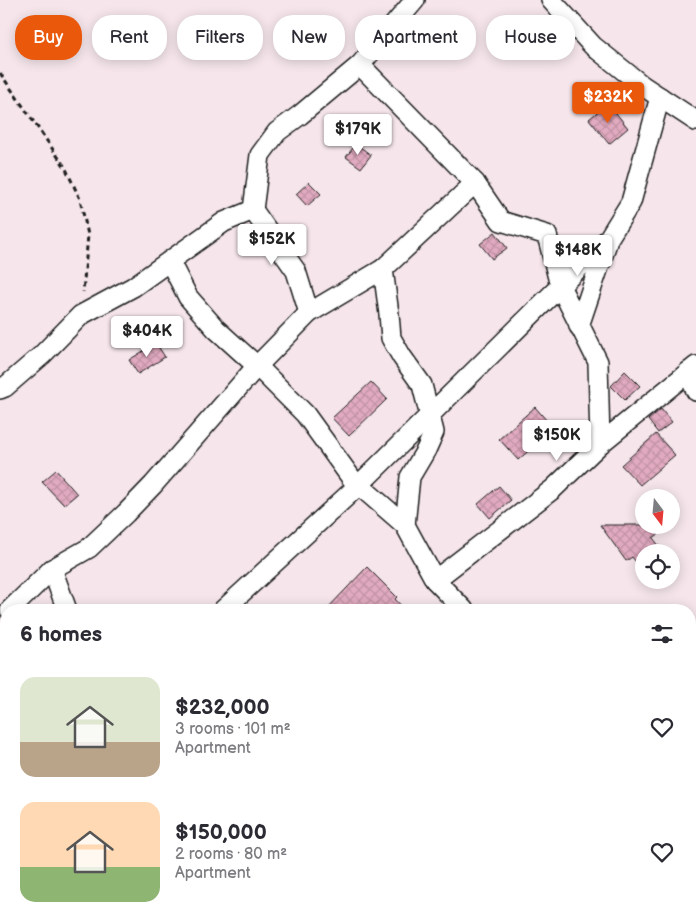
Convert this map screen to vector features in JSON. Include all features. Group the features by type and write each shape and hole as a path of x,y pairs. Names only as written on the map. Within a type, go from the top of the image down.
{"street":[{"path":"309,313 296,272 253,210 260,155 277,132 360,65 415,0"},
{"path":"551,0 593,46 643,86 696,121"},
{"path":"360,65 475,183 501,221 547,235 560,286 598,362 600,444"},
{"path":"230,604 360,484 608,239 631,202 660,97"},
{"path":"16,604 52,569 89,548 126,512 153,485 257,366 309,313 383,269 475,183"},
{"path":"0,389 42,355 81,315 133,287 224,222 253,210"},
{"path":"580,326 608,239"},
{"path":"170,262 188,297 216,329 257,366 305,414 352,479 405,525 435,580 458,604"},
{"path":"383,269 390,314 390,338 422,386 434,432 410,477 405,525"},
{"path":"435,580 553,489 600,444 692,369 696,391"},
{"path":"52,569 65,604"}],"path":[{"path":"0,73 65,167 80,199 88,235 81,315"}],"building":[{"path":"608,103 628,128 609,144 589,119"},
{"path":"356,144 371,155 361,168 346,157"},
{"path":"309,182 321,194 307,206 296,194"},
{"path":"495,232 507,248 492,259 480,244"},
{"path":"156,343 165,357 138,374 129,360"},
{"path":"625,371 640,386 625,400 611,386"},
{"path":"371,382 387,399 349,436 332,418"},
{"path":"535,407 554,429 518,460 499,439"},
{"path":"661,409 672,422 658,433 648,420"},
{"path":"656,434 675,455 640,485 621,465"},
{"path":"56,470 77,494 64,505 42,482"},
{"path":"499,486 511,500 490,518 478,504"},
{"path":"600,525 635,525 635,534 659,534 653,538 658,544 635,544 635,561 632,557 626,561"},
{"path":"367,567 397,597 395,599 400,604 332,604"}]}
